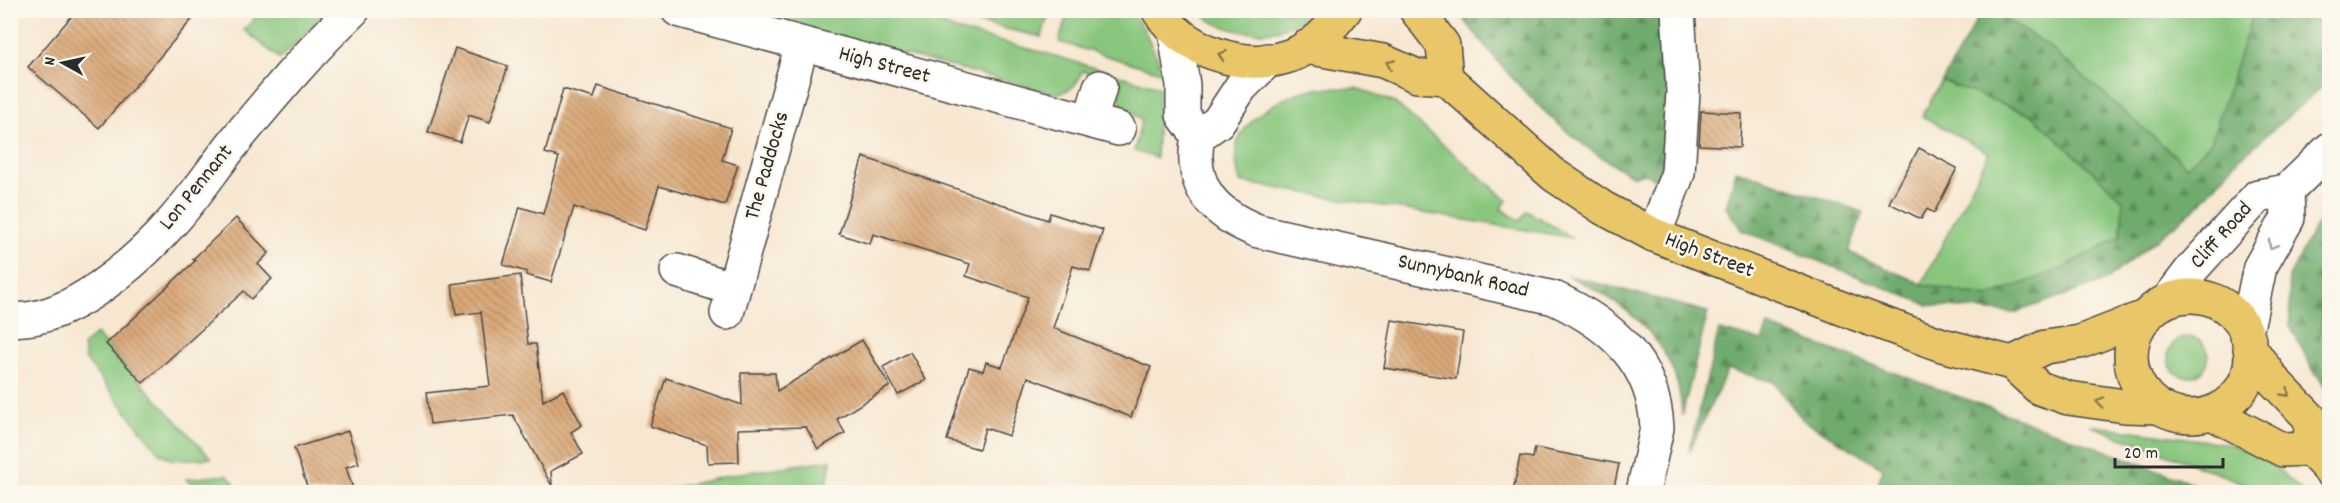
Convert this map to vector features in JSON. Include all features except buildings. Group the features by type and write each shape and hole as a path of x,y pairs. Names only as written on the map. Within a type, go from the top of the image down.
{"main road":[{"path":"1166,21 1202,48 1239,61 1268,60 1289,56 1324,37 1345,10"},
{"path":"1306,47 1383,61 1417,76 1446,78 1443,45 1416,10"},
{"name":"High Street","path":"1446,78 1488,119 1554,175 1603,208 1654,235 1854,314 1942,345 2012,363 2039,388 2068,398 2125,406 2158,407"},
{"path":"2012,363 2045,347 2080,342 2158,308 2190,296 2211,298 2224,305 2240,319 2252,360 2250,372 2241,391 2230,402 2212,413 2198,416 2178,415 2158,407 2146,396 2135,378 2131,362 2133,341 2158,308"},
{"path":"2212,413 2283,450 2320,460 2311,419 2273,380 2248,340"}],"street":[{"name":"Lon Pennant","path":"10,319 50,315 97,289 142,252 173,221 238,137 300,65 353,10"},
{"name":"High Street","path":"678,10 1104,125 1100,87"},
{"path":"1654,235 1678,173 1679,164 1683,92 1678,10"},
{"path":"1166,21 1183,85 1184,116 1198,136 1218,122 1241,87 1268,60"},
{"name":"The Paddocks","path":"677,271 730,301 802,44"},
{"name":"Sunnybank Road","path":"1198,136 1196,163 1204,190 1214,204 1236,223 1258,231 1554,298 1589,314 1618,338 1643,372 1657,428 1643,492"},
{"path":"2287,191 2330,149"},
{"name":"Cliff Road","path":"2158,308 2258,196 2287,191 2288,218 2260,267 2248,340"}],"green space":[{"path":"261,11 327,11 280,59 244,30"},
{"path":"738,11 915,11 955,30 1045,53 1159,87 1156,158 1134,151 1142,119 1122,109 1119,97 1122,83 1082,71 1073,87 1056,94"},
{"path":"947,11 1049,11 1042,37 966,20"},
{"path":"1068,11 1129,11 1144,29 1164,73 1059,42"},
{"path":"1198,11 1310,11 1298,21 1285,27 1254,32 1223,27"},
{"path":"1458,11 1661,11 1667,85 1667,150 1657,181 1645,173 1634,176 1608,162 1560,125 1515,81"},
{"path":"1982,11 1993,11 2047,45 2187,166 2211,142 2254,11 2329,11 2329,81 2237,161 2197,207 2105,281 2014,313 1928,305 1741,230 1726,207 1736,170 1863,212 1849,252 1922,284 1987,297 2061,269 2121,236 2123,200 2032,115 1942,81"},
{"path":"1993,11 2254,11 2211,143 2187,166 2047,45"},
{"path":"1942,81 2032,115 2123,200 2121,236 2061,269 1987,297 1922,284 1989,153 1922,116"},
{"path":"1319,88 1357,88 1395,103 1507,200 1501,209 1520,221 1527,211 1573,238 1240,182 1236,162 1238,141 1243,131 1260,114 1281,100 1304,91"},
{"path":"2329,208 2329,252 2326,258 2320,341 2329,352 2329,392 2312,368 2290,326 2289,277 2312,232"},
{"path":"2329,252 2329,352 2320,341 2326,258"},
{"path":"1566,275 1708,312 1682,416 1679,390 1672,367 1661,347 1629,312 1610,298"},
{"path":"1768,326 2193,483 2191,492 1875,492 1883,468 1803,420 1773,382 1728,369 1689,452 1719,330 1762,341"},
{"path":"96,334 211,458 173,460 159,453 85,359 83,345"},
{"path":"2188,337 2202,343 2208,357 2202,371 2188,377 2174,371 2168,357 2174,343"},
{"path":"2089,425 2223,443 2249,449 2268,460 2303,492 2267,492"},
{"path":"831,460 826,492 654,492 741,473"},
{"path":"227,475 242,492 201,492 186,479"}]}
